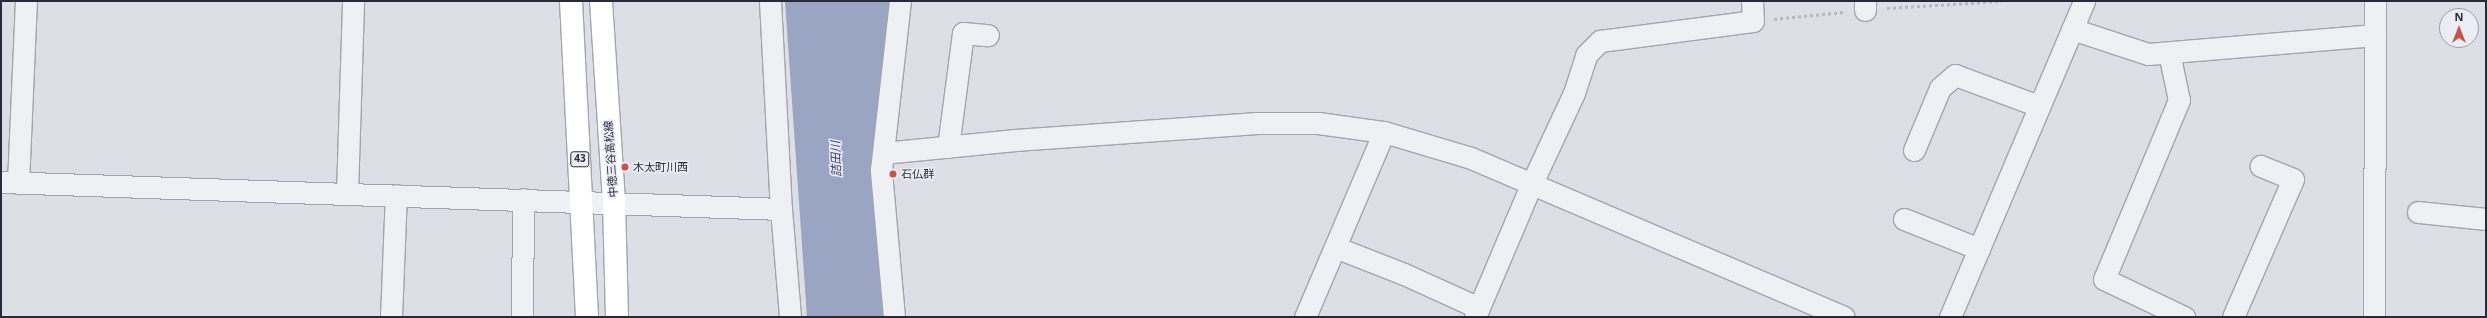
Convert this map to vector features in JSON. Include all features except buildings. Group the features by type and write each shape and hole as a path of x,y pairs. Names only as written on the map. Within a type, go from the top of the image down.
{"main road":[{"path":"566,1 572,24"},
{"name":"43","path":"571,1 583,201 587,317"},
{"name":"中徳三谷高松線","path":"601,1 614,202 617,317"}],"street":[{"path":"26,1 10,183 614,202 735,209 781,209"},
{"path":"347,194 353,1"},
{"path":"770,1 781,209 790,317"},
{"path":"894,317 881,170 900,1"},
{"path":"1335,247 1404,274 1477,312 1532,183 1574,92 1586,55 1600,41 1753,21 1752,1"},
{"path":"1950,317 2084,1"},
{"path":"2374,317 2375,1"},
{"path":"2072,29 2148,54 2375,35"},
{"path":"948,147 955,32 988,35"},
{"path":"2169,53 2179,100 2104,279 2184,317"},
{"path":"1914,150 1940,88 1956,75 2039,106"},
{"path":"883,153 1256,123 1318,123 1384,132 1471,158 1844,317"},
{"path":"1306,317 1384,132"},
{"path":"2233,317 2293,179 2261,166"},
{"path":"391,317 396,195"},
{"path":"522,317 523,199"},
{"path":"2418,212 2486,219"},
{"path":"1904,218 1979,249"}],"water":[{"name":"詰田川","path":"785,1 893,1 886,317 807,317"}],"place":[{"name":"木太町川西","path":"625,167"},
{"name":"石仏群","path":"893,174"}]}
